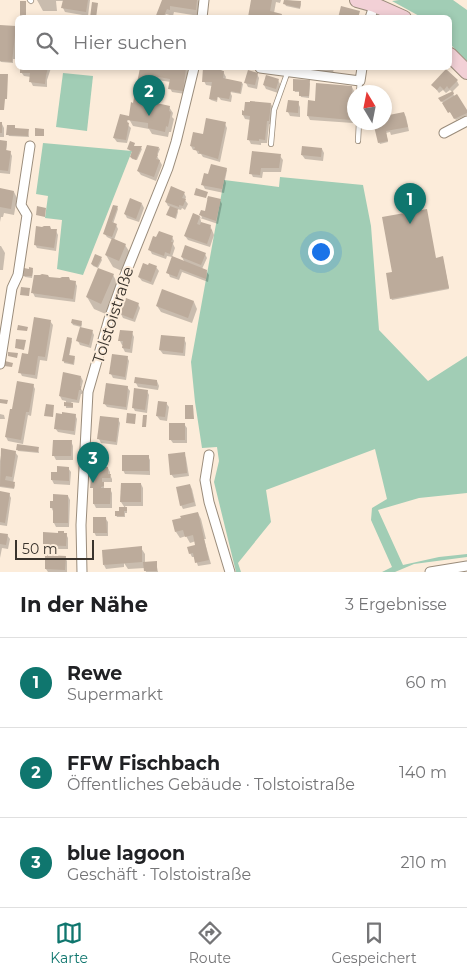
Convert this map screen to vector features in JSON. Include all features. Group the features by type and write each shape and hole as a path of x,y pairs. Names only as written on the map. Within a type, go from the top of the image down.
{"main road":[{"path":"357,0 395,15"},
{"path":"452,57 467,72"}],"street":[{"path":"202,15 204,0"},
{"name":"Tolstoistraße","path":"82,572 81,525 88,392 109,319 168,168 194,70"},
{"path":"279,70 360,81 362,70"},
{"path":"444,133 467,121"},
{"path":"0,364 12,288 18,275 27,215 21,205 30,146"},
{"path":"0,294 11,295"},
{"path":"209,455 205,480 209,502 230,572"},
{"path":"430,572 467,566"}],"lane":[{"path":"271,144 274,110 288,71"},
{"path":"360,81 360,85"},
{"path":"358,141 359,130"}],"green space":[{"path":"453,0 467,10 467,61 452,46 452,15 417,15 392,1"},
{"path":"63,73 93,76 87,131 56,127"},
{"path":"43,143 132,151 83,275 57,269 62,220 45,218 48,196 36,194"},
{"path":"280,177 363,185 371,226 379,330 428,381 467,356 467,493 419,498 378,510 403,565 439,557 467,554 467,557 414,564 395,572 382,572 392,567 371,520 372,508 387,499 375,449 266,490 271,522 238,563 241,572 236,572 214,482 219,461 217,447 202,448 191,362 224,180 279,187"}],"building":[{"path":"63,0 88,0 86,12 61,8"},
{"path":"162,0 197,0 196,10 170,6 170,10 167,9 164,15 156,15"},
{"path":"251,0 272,0 270,11 282,14 282,15 248,15"},
{"path":"284,0 301,1 300,8 283,4"},
{"path":"20,1 26,1 26,15 20,15"},
{"path":"92,2 98,3 96,15 90,15"},
{"path":"341,6 360,11 359,15 339,15"},
{"path":"0,25 15,26 12,62 0,61"},
{"path":"20,70 47,70 45,84 29,82 30,73 20,73"},
{"path":"140,70 186,70 183,91 168,89 170,79 147,75 141,104 152,106 152,102 170,106 169,111 171,112 165,132 148,128 148,123 127,120 129,123 126,140 113,138 120,114 129,116 131,102 133,103"},
{"path":"203,70 221,70 224,71 223,78 242,82 240,93 231,91 229,99 217,97 217,100 209,99 212,82 202,82"},
{"path":"248,70 258,73 255,85 244,83"},
{"path":"445,70 458,80 449,89 447,86 444,90 440,86 437,90 431,85"},
{"path":"0,74 8,74 7,99 5,99 4,110 0,110"},
{"path":"266,75 279,79 276,89 263,85"},
{"path":"293,79 310,80 309,96 299,96 299,91 293,91"},
{"path":"316,83 347,86 347,120 307,116 308,100 315,101"},
{"path":"453,91 454,94 441,102 438,98"},
{"path":"457,94 467,113 454,119 442,103"},
{"path":"288,100 299,101 298,113 286,112"},
{"path":"245,102 271,103 265,140 247,140 250,116 242,115 242,110 244,111"},
{"path":"404,112 408,127 392,130 392,114"},
{"path":"206,118 226,122 218,159 199,153 199,151 194,150 195,147 190,146 193,132 203,134"},
{"path":"0,122 2,122 2,133 0,133"},
{"path":"7,125 15,125 15,128 29,129 28,136 6,135"},
{"path":"35,128 44,129 44,136 35,136"},
{"path":"375,130 392,130 386,131 388,141 378,143"},
{"path":"0,140 7,141 6,150 11,151 8,171 0,170"},
{"path":"130,141 135,143 134,146 142,146 136,160 130,157 132,151 127,149"},
{"path":"147,145 159,147 156,159 160,160 154,177 137,171"},
{"path":"302,146 322,148 321,157 301,155"},
{"path":"252,151 281,154 279,168 261,168 260,175 249,174"},
{"path":"211,164 227,168 222,189 201,185 204,173 208,174"},
{"path":"171,186 185,192 182,198 186,199 183,206 179,205 179,207 165,202"},
{"path":"0,188 14,191 11,209 0,207"},
{"path":"196,188 208,192 206,198 194,195"},
{"path":"208,196 221,199 216,221 199,215 201,210 205,211"},
{"path":"130,198 142,203 136,219 124,214"},
{"path":"113,205 118,206 112,222 117,224 112,237 103,234"},
{"path":"37,206 46,208 45,217 36,215"},
{"path":"170,206 178,209 175,218 166,215"},
{"path":"427,209 436,258 443,256 449,288 390,299 386,273 392,272 382,217"},
{"path":"193,213 200,216 197,224 200,225 201,222 211,225 210,229 212,230 207,244 184,236"},
{"path":"36,226 50,226 51,229 57,229 54,248 34,245"},
{"path":"159,231 173,236 170,254 165,252 164,256 148,250 153,236 156,237"},
{"path":"112,238 126,244 119,261 105,255"},
{"path":"185,245 206,253 201,265 181,257"},
{"path":"95,254 102,257 97,267 91,264"},
{"path":"172,256 207,270 206,279 180,269 177,277 166,273"},
{"path":"143,263 157,266 151,282 138,277"},
{"path":"29,267 33,268 32,276 23,276 24,268 29,269"},
{"path":"98,268 114,274 101,304 86,297"},
{"path":"42,274 49,277 69,277 70,280 76,281 73,299 31,293 34,275"},
{"path":"21,287 30,288 29,296 20,295"},
{"path":"162,289 194,301 188,318 156,306"},
{"path":"126,298 139,303 133,319 120,314"},
{"path":"34,317 51,320 45,357 38,356 35,375 18,373 22,353 28,354"},
{"path":"72,319 82,321 81,326 71,323"},
{"path":"18,325 28,327 27,331 17,330"},
{"path":"80,327 93,330 89,345 76,341"},
{"path":"120,330 133,331 130,349 122,348 123,341 118,341"},
{"path":"161,335 185,337 183,353 159,350"},
{"path":"67,337 72,338 69,355 75,356 73,364 62,361"},
{"path":"16,339 26,340 24,350 15,348"},
{"path":"8,352 18,353 17,358 8,356"},
{"path":"112,354 128,356 125,377 109,374"},
{"path":"5,361 13,363 12,367 4,366"},
{"path":"63,372 81,376 81,390 79,390 77,400 59,396"},
{"path":"135,377 157,380 157,386 134,383"},
{"path":"17,381 34,384 21,440 5,437"},
{"path":"106,383 128,386 126,407 103,404"},
{"path":"134,388 148,390 145,410 132,408"},
{"path":"0,399 8,400 7,404 0,403"},
{"path":"158,401 167,402 165,417 156,416"},
{"path":"64,402 73,403 73,407 64,406"},
{"path":"46,404 54,405 53,417 44,416"},
{"path":"185,405 193,405 194,419 185,419"},
{"path":"62,412 76,414 74,431 54,429 56,413 62,414"},
{"path":"127,413 136,414 135,424 126,423"},
{"path":"143,415 147,415 146,427 142,427"},
{"path":"100,416 119,418 116,442 97,439"},
{"path":"169,423 185,423 185,440 169,440"},
{"path":"53,440 72,440 71,456 52,456"},
{"path":"17,444 39,447 38,452 16,450"},
{"path":"1,448 16,451 12,477 6,476 5,480 15,482 14,488 0,486"},
{"path":"185,452 187,473 170,475 168,454"},
{"path":"122,455 149,455 149,471 122,471"},
{"path":"92,462 104,462 104,467 108,467 108,474 111,474 110,478 102,478 104,486 101,487 111,488 110,504 93,504 93,488 90,488"},
{"path":"57,466 69,467 69,481 51,480 51,472 57,472"},
{"path":"121,483 141,483 141,502 120,502"},
{"path":"190,484 194,502 180,506 176,487"},
{"path":"0,491 10,493 5,523 0,522"},
{"path":"53,494 68,495 68,523 53,523 53,508 50,508 50,501 53,501"},
{"path":"119,507 127,507 127,511 124,511 124,516 115,516 115,511 119,511"},
{"path":"198,512 209,560 195,563 193,553 189,554 187,547 195,545 193,535 185,537 183,530 175,532 172,520"},
{"path":"93,517 106,517 107,533 93,533"},
{"path":"58,531 67,533 66,546 43,545 43,532 58,533"},
{"path":"0,533 8,534 6,545 0,544"},
{"path":"142,546 142,562 103,565 102,550"},
{"path":"45,555 66,556 65,570 45,569"},
{"path":"157,561 157,571 144,571 143,562"}],"place":[{"name":"FFW Fischbach","path":"149,116"},
{"name":"Rewe","path":"410,224"},
{"name":"blue lagoon","path":"93,483"}]}
